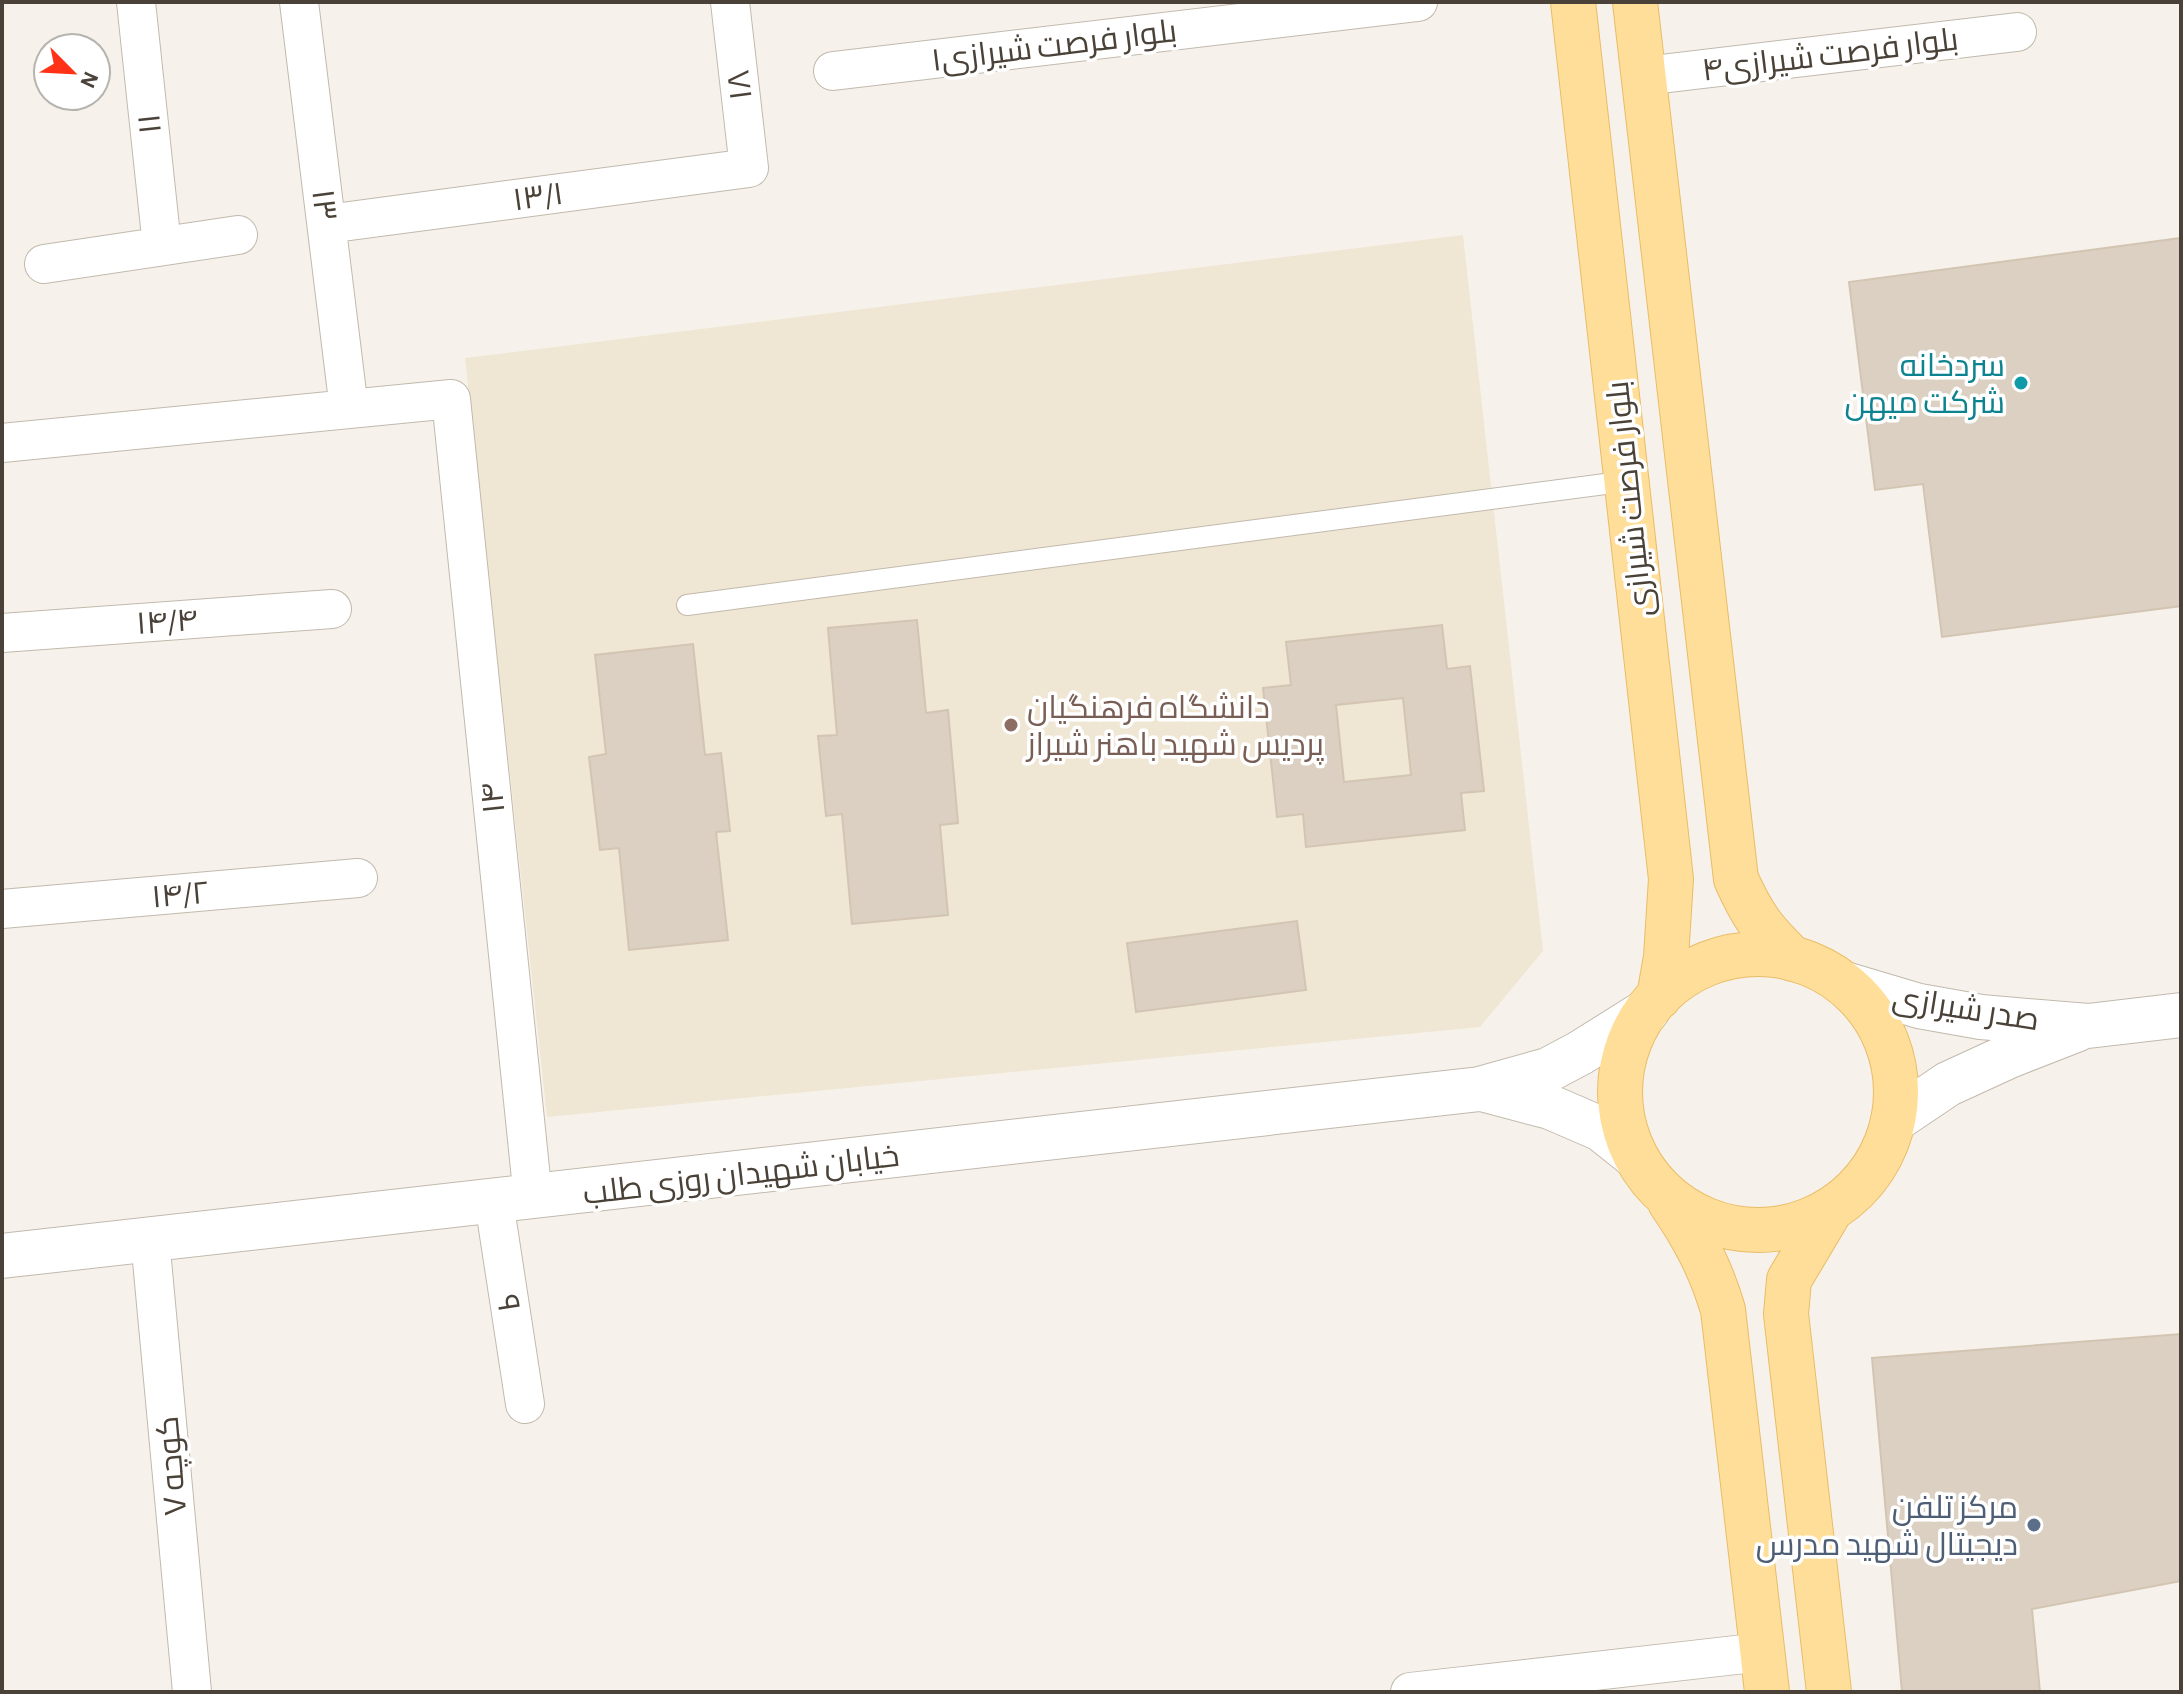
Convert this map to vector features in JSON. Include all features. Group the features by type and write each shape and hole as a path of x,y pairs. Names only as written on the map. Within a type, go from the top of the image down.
{"main road":[{"name":"بلوار فرصت شیرازی","path":"1573,2 1671,879 1670,919 1653,1004"},
{"name":"بلوار فرصت شیرازی","path":"1635,2 1736,879 1751,914 1793,959"},
{"path":"1664,1194 1689,1213 1733,1229 1776,1230 1830,1211 1852,1194 1870,1173 1884,1148 1893,1121 1896,1096 1888,1046 1863,1002 1845,984 1822,970 1772,955 1745,955 1713,961 1684,976 1653,1004 1633,1033 1621,1082 1620,1107 1625,1132 1635,1156 1696,1241 1713,1276 1723,1310 1765,1672"},
{"path":"1829,1692 1786,1314 1789,1280 1830,1211"}],"street":[{"name":"۱۱","path":"136,2 162,246"},
{"name":"۱۳","path":"299,2 349,409"},
{"name":"۱۸","path":"730,2 749,168"},
{"name":"۱بلوار فرصت شیرازی","path":"833,71 1132,19 1418,2"},
{"name":"بلوار فرصت شیرازی۴","path":"1644,76 2017,32"},
{"name":"۱۳/۱","path":"327,224 749,168"},
{"path":"44,264 238,235"},
{"name":"۱۴","path":"349,409 451,399 514,1200"},
{"path":"2,443 349,409"},
{"name":"۱۴/۴","path":"2,633 332,609"},
{"name":"۱۴/۲","path":"2,909 358,878"},
{"name":"صدر شیرازی","path":"1845,984 1919,1006 1981,1017 2088,1026 2181,1015"},
{"name":"خیابان شهیدان روزی طلب","path":"2,1256 1480,1089 1548,1070 1580,1053 1653,1004"},
{"name":"صدر شیرازی","path":"1893,1121 1948,1084 2009,1056 2088,1026"},
{"name":"خیابان شهیدان روزی طلب","path":"1480,1089 1550,1107 1576,1118 1601,1129 1635,1156"},
{"name":"۹","path":"514,1200 525,1404"},
{"name":"کوچه ۷","path":"150,1239 192,1692"},
{"path":"1410,1692 1765,1672"}],"lane":[{"path":"687,605 1628,481"}],"shaded area":[{"name":"دانشگاه فرهنگیان پردیس شهید باهنر شیراز","path":"1463,235 1543,951 1480,1027 547,1117 465,358"}],"building":[{"name":"سردخانه شرکت میهن","path":"2181,238 2181,606 1942,637 1923,484 1875,490 1849,282"},
{"path":"917,620 926,713 948,710 958,823 940,825 948,915 852,924 842,814 826,816 818,736 837,735 828,628"},
{"path":"1442,625 1447,669 1470,666 1484,791 1461,793 1465,830 1306,847 1303,814 1277,817 1263,688 1291,685 1286,642","holes":["1403,698 1411,775 1344,782 1336,705"]},
{"path":"693,644 705,755 721,753 730,831 716,832 728,940 629,950 619,848 600,850 589,757 606,754 595,655"},
{"path":"1297,921 1306,990 1136,1012 1127,943"},
{"name":"مرکز تلفن دیجیتال شهید مدرس","path":"2181,1334 2181,1692 1902,1692 1872,1358"},
{"path":"2181,1581 2181,1692 2040,1692 2032,1609"}],"place":[{"name":"سردخانه شرکت میهن","path":"2021,383"},
{"name":"دانشگاه فرهنگیان پردیس شهید باهنر شیراز","path":"1011,725"},
{"name":"مرکز تلفن دیجیتال شهید مدرس","path":"2034,1525"}]}
